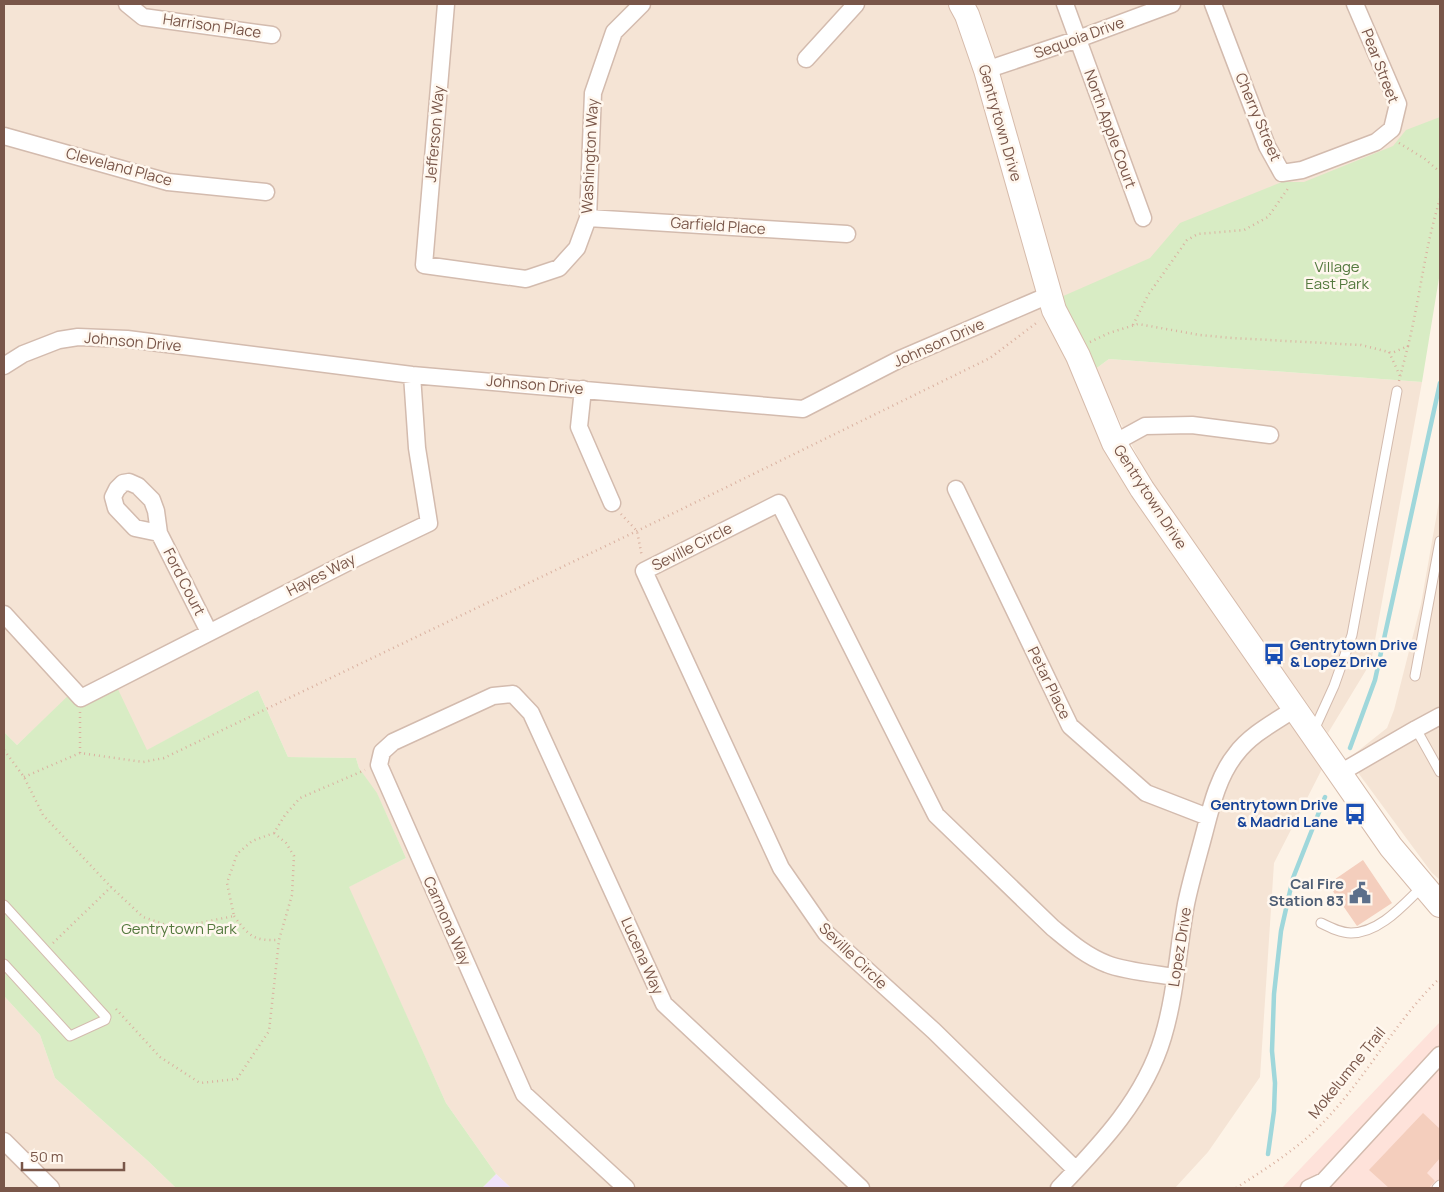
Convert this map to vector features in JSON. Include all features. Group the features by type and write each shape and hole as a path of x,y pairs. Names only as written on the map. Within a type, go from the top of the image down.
{"street":[{"name":"Harrison Place","path":"127,4 142,17 272,35"},
{"name":"Jefferson Way","path":"424,265 446,4"},
{"name":"Washington Way","path":"424,265 526,279 559,268 578,248 588,218 593,93 614,32 642,4"},
{"path":"806,59 856,4"},
{"name":"Gentrytown Drive","path":"961,4 967,15 986,70 1051,302 1074,349 1114,443 1142,489 1313,732 1391,847 1440,904"},
{"name":"North Apple Court","path":"1065,4 1143,218"},
{"name":"Sequoia Drive","path":"986,70 1078,39 1172,4"},
{"name":"Cherry Street","path":"1213,4 1267,146 1282,173 1300,171 1376,142 1389,132"},
{"name":"Pear Street","path":"1355,4 1398,104 1389,132"},
{"name":"Cleveland Place","path":"4,136 168,182 266,192"},
{"name":"Garfield Place","path":"588,218 847,234"},
{"name":"Johnson Drive","path":"4,366 23,354 59,340 78,337 128,339 412,376 803,409 900,359 1051,302"},
{"name":"Hayes Way","path":"81,698 354,558 429,523 417,448 412,376"},
{"path":"583,389 579,427 612,503"},
{"path":"1114,443 1145,426 1192,425 1270,435"},
{"name":"Petar Place","path":"956,489 1070,726 1146,793 1208,817"},
{"name":"Seville Circle","path":"1076,1170 934,1032 826,933 781,868 644,571 779,503 936,815 1072,945 1109,965 1175,977"},
{"name":"Ford Court","path":"159,533 210,632"},
{"path":"4,614 81,698"},
{"name":"Lucena Way","path":"379,765 382,752 393,742 493,696 513,694 531,713 664,1004 861,1188"},
{"name":"Lopez Drive","path":"1059,1188 1120,1120 1137,1095 1163,1039 1169,1016 1186,903 1208,817 1226,768 1236,753 1253,737 1296,708"},
{"path":"1340,773 1440,716"},
{"name":"Carmona Way","path":"379,765 524,1094 626,1188"},
{"path":"1309,1188 1324,1181 1440,1055"},
{"path":"4,1141 51,1188"}],"lane":[{"path":"1313,732 1334,686 1352,635 1397,391"},
{"path":"1415,676 1440,541"},
{"path":"1416,729 1440,772"},
{"path":"1321,923 1342,932 1353,933 1367,930 1392,915 1424,886"},
{"path":"4,905 106,1017 105,1020 70,1036 4,964"},
{"path":"1437,1188 1440,1185"}],"path":[{"path":"1389,132 1440,172"},
{"path":"1134,325 1148,295 1188,240 1198,234 1244,230 1268,217 1300,171"},
{"path":"1397,391 1422,283 1427,246 1440,199"},
{"path":"24,777 80,753 143,762 164,758 637,532 990,358 1051,302"},
{"path":"1074,349 1109,333 1138,324 1200,335 1232,338 1361,344 1392,353 1408,346"},
{"path":"1389,352 1400,377"},
{"path":"612,503 637,532 644,571"},
{"path":"80,753 81,698"},
{"path":"4,750 24,777 44,815 142,917 175,928 234,916"},
{"path":"279,940 262,941 252,936 234,916 228,883 236,854 252,841 274,833 285,815 300,798 358,772 379,765"},
{"path":"112,1006 160,1057 200,1084 237,1079 269,1031 279,940 292,895 294,856 286,843 274,833"},
{"path":"44,950 112,887"},
{"path":"53,942 60,949"},
{"name":"Mokelumne Trail","path":"1236,1188 1288,1154 1321,1126 1421,998 1440,978"}],"shaded area":[{"path":"4,4 1440,4 1440,133 1059,303 1068,364 1138,499 1322,769 1274,863 1260,1077 1208,1152 1175,1188 511,1188 496,1174 446,1103 348,887 406,858 377,794 359,768 356,758 288,757 258,690 146,751 74,691 17,745 4,732"},
{"path":"1109,359 1422,382 1371,662 1328,733 1151,483 1094,370"},
{"path":"1440,496 1440,880 1432,873 1348,759 1387,728 1394,710 1421,604"},
{"path":"4,996 40,1035 55,1078 176,1188 4,1188"},
{"path":"1440,1022 1440,1188 1282,1188"},
{"path":"496,1174 511,1188 482,1188"}],"green space":[{"name":"Village East Park","path":"1440,117 1440,272 1422,382 1109,359 1094,370 1061,297 1150,258 1180,223 1282,182 1304,182 1393,146 1406,130"},
{"name":"Gentrytown Park","path":"114,681 147,750 258,690 288,757 356,758 359,768 377,793 406,858 349,887 446,1103 496,1174 482,1188 176,1188 55,1078 40,1035 4,996 4,732 17,745 74,690"}],"building":[{"name":"Cal Fire Station 83","path":"1363,860 1392,903 1357,926 1328,884"},
{"path":"1423,1113 1440,1129 1440,1158 1427,1173 1435,1181 1429,1188 1389,1188 1369,1170"}],"waterway":[{"path":"1350,748 1375,680 1440,383"},
{"path":"1268,1154 1274,1111 1275,1083 1272,1051 1274,994 1281,931 1293,878 1325,797"}],"place":[{"name":"Gentrytown Drive & Lopez Drive","path":"1274,654"},
{"name":"Gentrytown Drive & Madrid Lane","path":"1355,814"},
{"name":"Cal Fire Station 83","path":"1360,893"}]}
